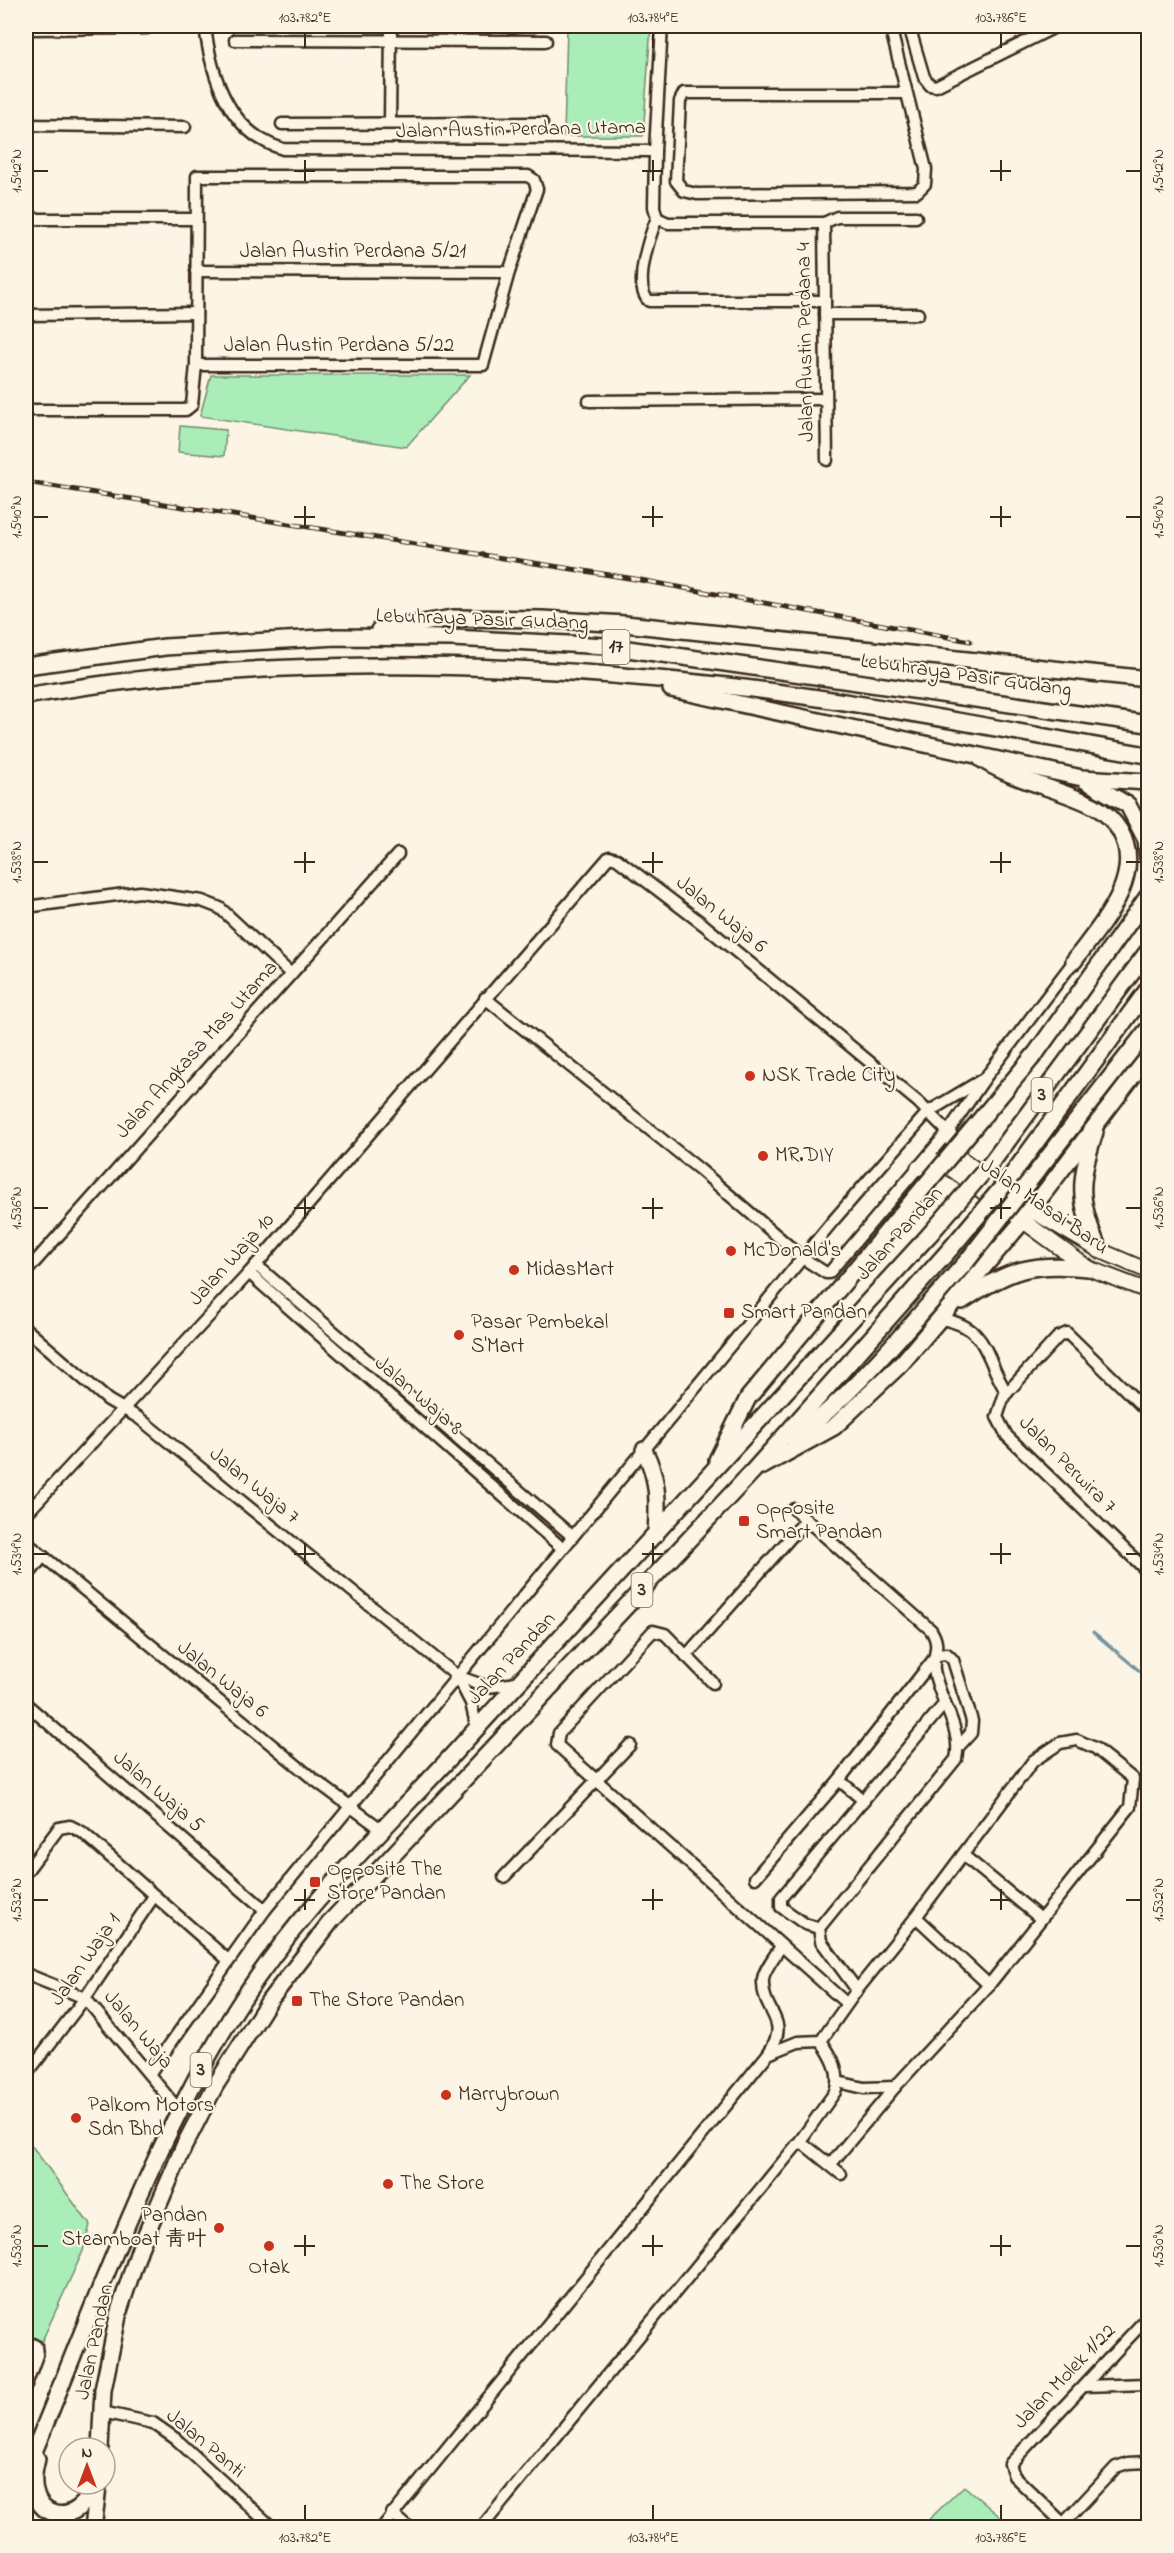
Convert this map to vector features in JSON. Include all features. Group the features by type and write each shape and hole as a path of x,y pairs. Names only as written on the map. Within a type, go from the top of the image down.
{"highway":[{"path":"338,637 453,618 542,619 625,624 836,648 976,660 1149,679"},
{"name":"Lebuhraya Pasir Gudang","path":"26,666 165,647 338,637 452,638 607,646 1149,724"},
{"path":"976,660 1149,669"},
{"name":"17","path":"26,696 155,677 383,664 510,668 728,686 1147,755"},
{"path":"606,676 1082,778 1149,782"},
{"path":"971,753 998,770 1095,806 1115,824 1123,837 1128,863 1120,894 1074,961"},
{"path":"1082,778 1128,805 1146,840 1149,857"},
{"path":"709,1476 748,1398 1036,1053 1149,896"},
{"name":"Jalan Pandan","path":"26,2471 46,2426 75,2343 178,2109 237,2008 323,1892 477,1729 930,1234 992,1162 1149,951"},
{"name":"Jalan Pandan","path":"101,2436 102,2412 118,2311 140,2248 184,2146 215,2086 269,2001 332,1920 753,1471 952,1247 1009,1179 1149,989"},
{"path":"753,1471 819,1420 874,1364 966,1261 1149,1029"},
{"path":"753,1471 834,1426 902,1363 945,1315 1026,1216 1149,1056"},
{"path":"1099,1250 1082,1198 1083,1170 1100,1118"},
{"path":"945,1315 1012,1272 1051,1264 1088,1268"},
{"path":"644,1450 654,1469 658,1493 656,1534"},
{"path":"46,2426 32,2480 33,2494 38,2503 55,2513 70,2512 84,2505 88,2496"},
{"path":"93,2528 97,2496"}],"main road":[{"name":"Jalan Masai Baru","path":"948,1132 955,1152 960,1158 1088,1268 1149,1291"},
{"name":"Jalan Masai Baru","path":"918,1168 935,1161 942,1162 1026,1216 1149,1271"}],"street":[{"path":"26,29 147,28 151,26"},
{"name":"Jalan Austin Perdana Utama","path":"205,26 214,76 221,93 242,123 266,143 293,151 655,151 662,26"},
{"path":"390,123 391,26"},
{"path":"890,26 905,93 927,169 925,184 917,192 697,194 684,191 676,181 680,97 684,93 905,93"},
{"path":"909,26 924,77 930,85 936,86 1057,26"},
{"path":"235,40 546,41"},
{"path":"282,124 542,123"},
{"path":"26,125 185,127"},
{"path":"655,151 654,207 657,218 643,256 644,297 653,301 825,301"},
{"path":"26,410 186,410 192,405 195,397 196,365 197,176 528,176 534,180 537,189 509,272"},
{"name":"Jalan Austin Perdana 4","path":"657,218 668,223 824,224 837,217 916,217"},
{"path":"26,219 196,219"},
{"name":"Jalan Austin Perdana 4","path":"824,224 827,460"},
{"name":"Jalan Austin Perdana 5/21","path":"196,271 509,272"},
{"name":"Jalan Austin Perdana 5/22","path":"196,365 481,366 485,361 509,272"},
{"path":"26,315 196,313"},
{"path":"825,314 918,314"},
{"path":"589,401 826,399"},
{"name":"Jalan Angkasa Mas Utama","path":"26,1272 398,854"},
{"name":"Jalan Waja 6","path":"485,998 609,857 617,859 704,925 928,1112 948,1132"},
{"path":"26,907 140,892 202,901 220,908 291,974"},
{"path":"485,998 699,1168 804,1259 822,1273 829,1273 948,1132 985,1078 1074,961"},
{"name":"Jalan Waja 10","path":"26,1514 253,1269 485,998"},
{"path":"148,2074 265,1910 352,1808 562,1548 804,1259 928,1112 985,1078"},
{"path":"947,1101 956,1105 957,1119"},
{"name":"Jalan Waja 8","path":"253,1269 572,1536"},
{"name":"Jalan Waja 8","path":"253,1269 562,1548"},
{"name":"Jalan Perwira 7","path":"945,1315 976,1333 987,1347 1006,1393 1000,1403 998,1417 1003,1432 1149,1572"},
{"name":"Jalan Waja 7","path":"26,1329 122,1409 139,1418 457,1676 488,1688 518,1683"},
{"path":"1006,1393 1058,1337 1067,1333 1149,1412"},
{"path":"794,1509 931,1630 937,1641 934,1668 960,1745"},
{"path":"686,1656 806,1520"},
{"name":"Jalan Waja 6","path":"26,1542 42,1558 381,1829"},
{"path":"26,1578 42,1558"},
{"path":"713,1683 665,1634 654,1631 559,1733 557,1745 846,2003"},
{"path":"755,1878 839,1780 937,1655 946,1654 953,1660 972,1721 971,1733 960,1745 956,1759 819,1929 821,1941 856,1990"},
{"name":"Jalan Waja 7","path":"457,1676 471,1702 477,1729"},
{"path":"819,1929 807,1926 791,1915 781,1907 780,1900 945,1702"},
{"name":"Jalan Waja 5","path":"28,1710 265,1910"},
{"path":"821,2041 846,2003 916,1917 1033,1761 1060,1743 1077,1740 1095,1748 1132,1779 1130,1807 989,1985 895,2087 830,2165"},
{"path":"504,1878 630,1745"},
{"path":"839,1780 864,1801"},
{"path":"26,1872 59,1828 70,1826 82,1832 228,1960"},
{"path":"963,1855 1041,1919"},
{"name":"Jalan Waja 1","path":"26,2075 85,1998 154,1896"},
{"path":"916,1917 989,1985"},
{"path":"382,2528 778,2040 779,2029 765,1997 763,1977 781,1946"},
{"name":"Jalan Waja","path":"26,1974 85,1998 178,2109"},
{"path":"768,2054 798,2042 821,2041"},
{"path":"481,2528 800,2141 838,2082 832,2058 821,2041"},
{"path":"838,2082 864,2088 895,2087"},
{"path":"800,2141 841,2174"},
{"name":"Jalan Molek 1/22","path":"1066,2525 1014,2476 1010,2464 1149,2317"},
{"path":"26,2342 36,2346 37,2355 26,2385"},
{"path":"1084,2386 1149,2384"},
{"name":"Jalan Panti","path":"102,2412 153,2423 176,2439 273,2528"},
{"path":"1066,2525 1116,2467 1128,2463 1149,2462"},
{"path":"392,2513 409,2528"}],"green space":[{"path":"567,26 651,26 643,136 564,136"},
{"path":"211,375 470,375 406,447 200,416"},
{"path":"180,426 226,430 224,456 178,452"},
{"path":"26,2138 90,2225 83,2251 26,2376"},
{"path":"964,2486 1012,2527 921,2527"}],"waterway":[{"path":"1093,1632 1148,1678"}],"railway":[{"path":"26,482 635,579 970,641"}],"place":[{"name":"NSK Trade City","path":"750,1076"},
{"name":"MR.DIY","path":"763,1156"},
{"name":"McDonald's","path":"731,1251"},
{"name":"MidasMart","path":"514,1270"},
{"name":"Smart Pandan","path":"729,1313"},
{"name":"Pasar Pembekal S'Mart","path":"459,1335"},
{"name":"Opposite Smart Pandan","path":"744,1521"},
{"name":"Opposite The Store Pandan","path":"315,1882"},
{"name":"The Store Pandan","path":"297,2001"},
{"name":"Marrybrown","path":"446,2095"},
{"name":"Palkom Motors Sdn Bhd","path":"76,2118"},
{"name":"The Store","path":"388,2184"},
{"name":"Pandan Steamboat 青叶","path":"219,2228"},
{"name":"Otak","path":"269,2246"}]}
